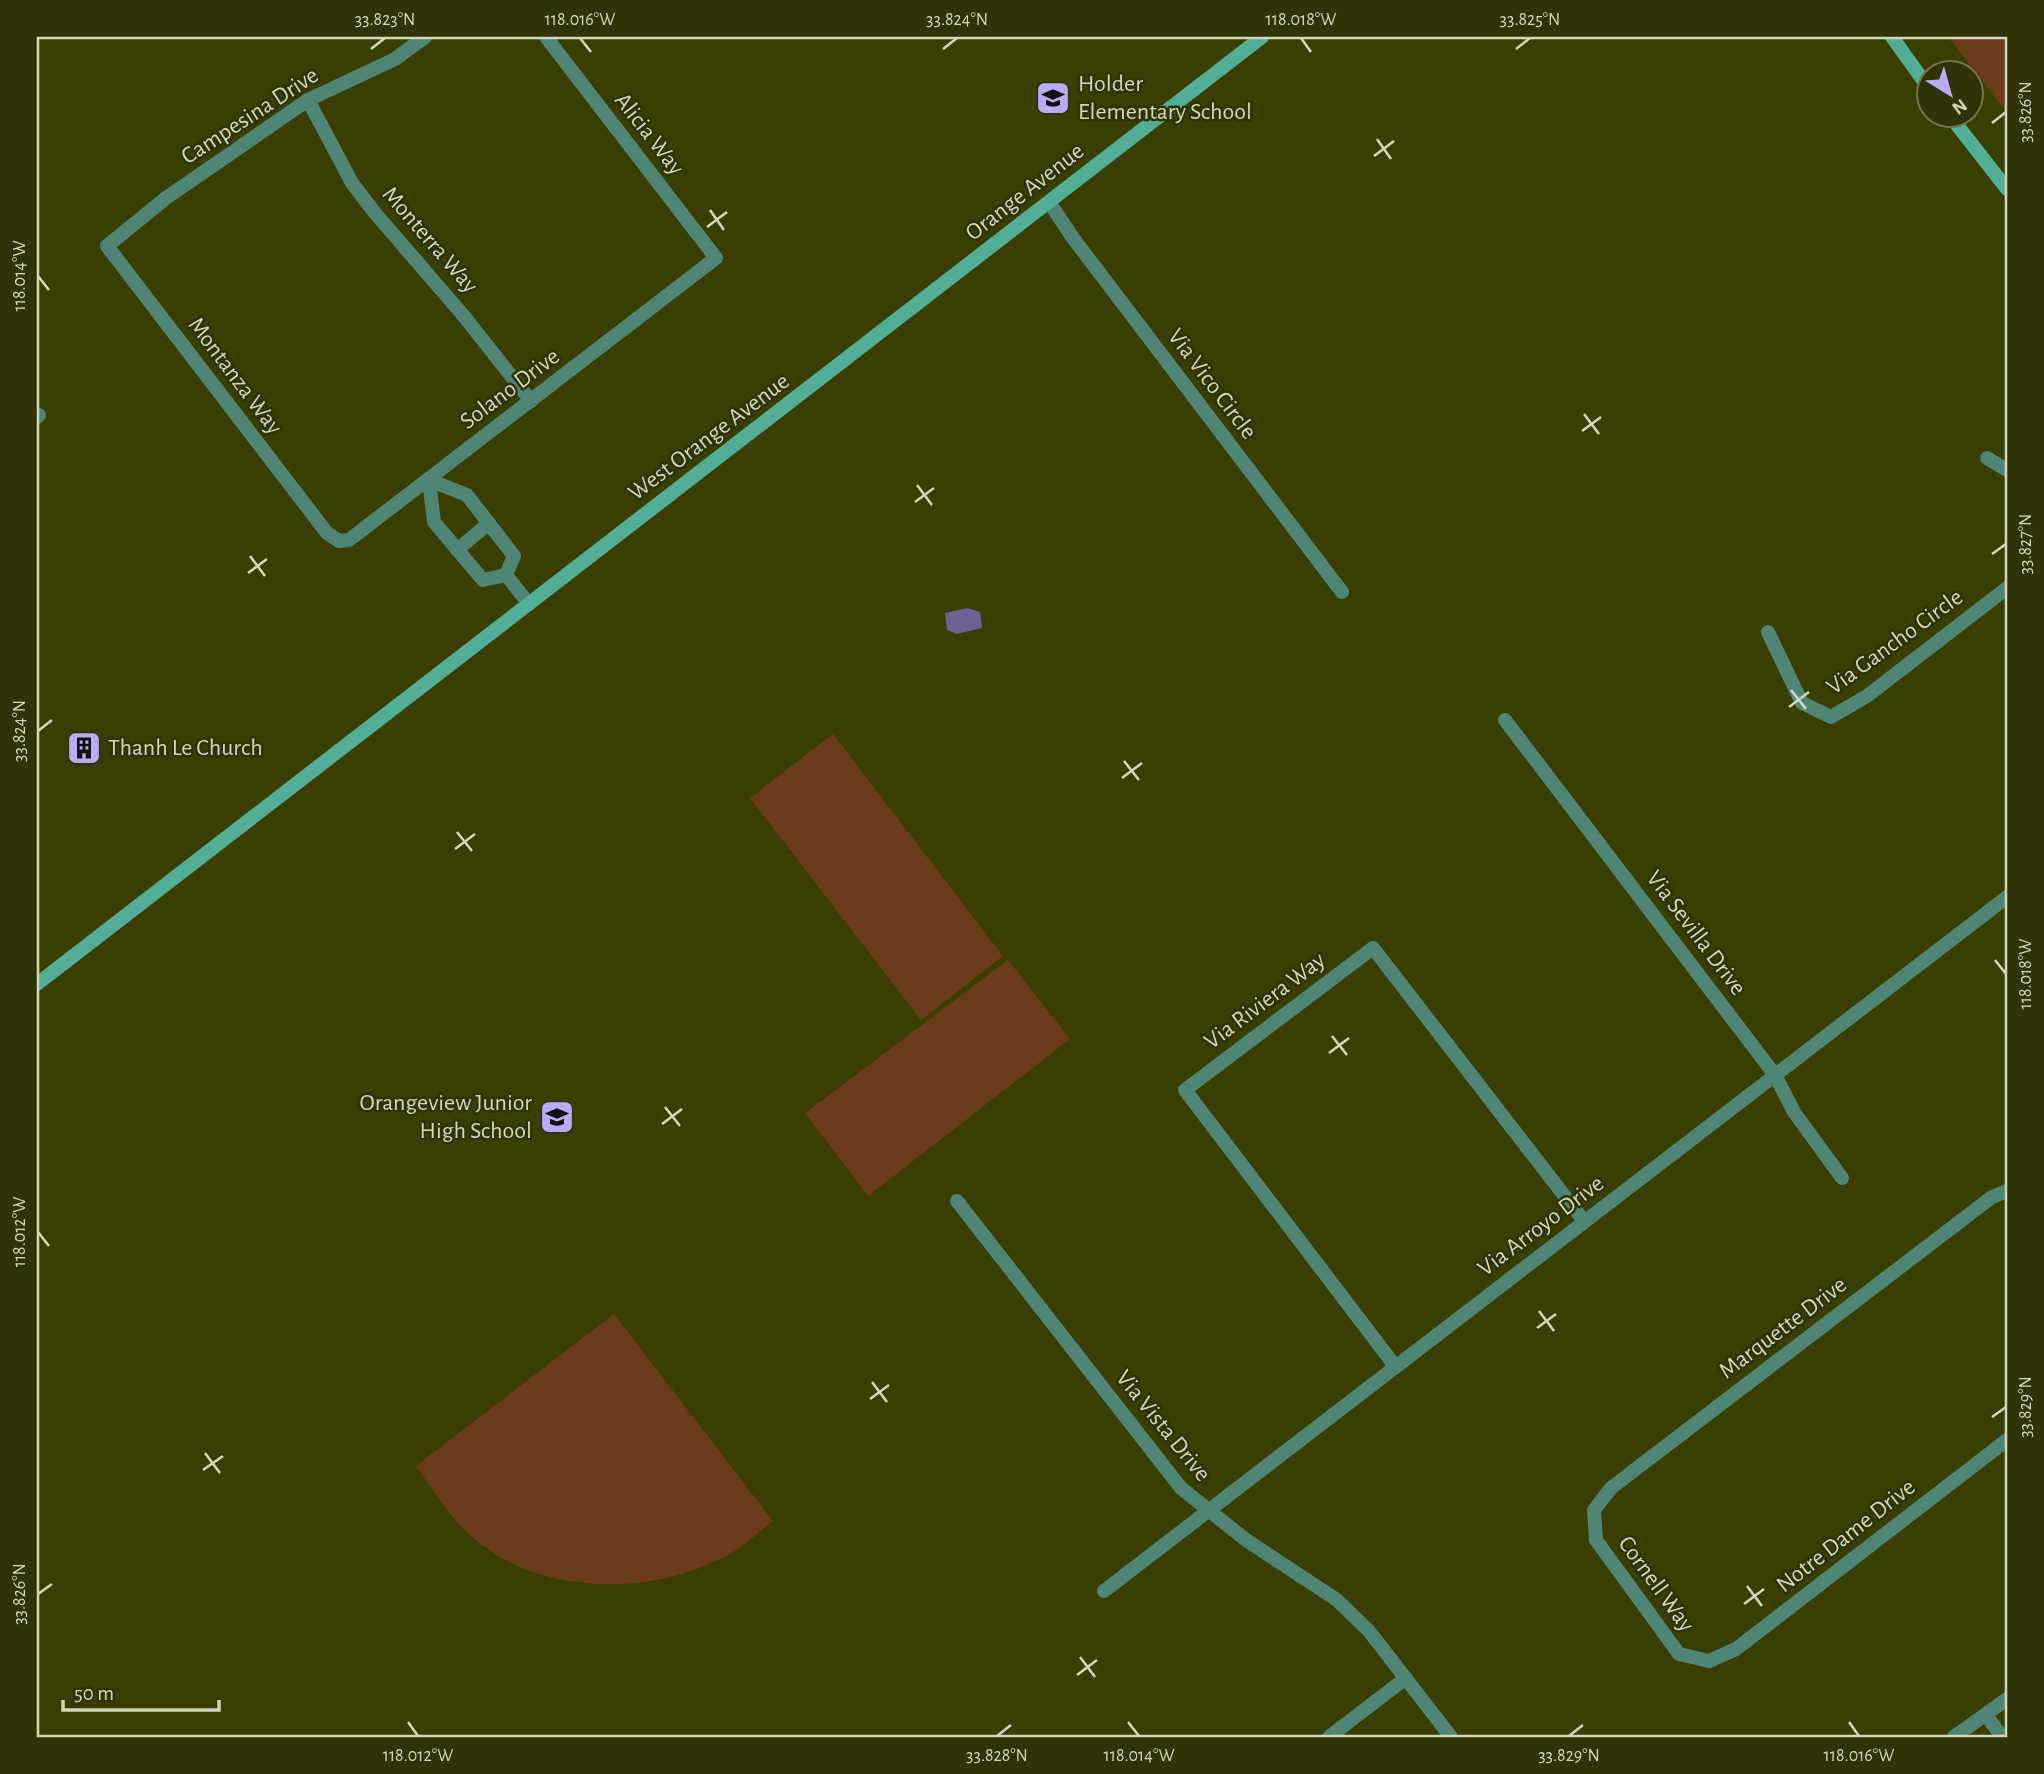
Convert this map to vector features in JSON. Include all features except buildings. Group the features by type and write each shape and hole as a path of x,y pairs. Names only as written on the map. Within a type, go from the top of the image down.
{"main road":[{"name":"Orange Avenue","path":"916,307 1262,37"},
{"path":"1892,37 1914,68"},
{"path":"1962,130 2007,189"},
{"name":"West Orange Avenue","path":"529,604 916,307"},
{"path":"37,984 529,604"}],"street":[{"name":"Campesina Drive","path":"107,246 166,198 308,100 395,59 425,37"},
{"name":"Alicia Way","path":"546,37 716,258"},
{"name":"Monterra Way","path":"308,100 352,183 463,314 531,401"},
{"name":"Via Vico Circle","path":"1049,202 1073,238 1342,592"},
{"name":"Montanza Way","path":"107,246 327,533"},
{"name":"Solano Drive","path":"327,533 339,541 349,540 716,258"},
{"path":"1987,458 2007,470"},
{"path":"429,480 467,495 514,556 506,575 483,580 434,522 429,480"},
{"path":"457,550 489,523"},
{"path":"506,575 529,604"},
{"name":"Via Gancho Circle","path":"1769,632 1802,703 1831,717 1867,696 2007,588"},
{"name":"Via Sevilla Drive","path":"1505,720 1775,1075 1794,1112 1842,1178"},
{"name":"Via Arroyo Drive","path":"1104,1591 2007,897"},
{"name":"Via Riviera Way","path":"1395,1366 1185,1090 1373,948 1584,1221"},
{"name":"Marquette Drive","path":"1594,1510 1611,1488 1992,1197 2007,1191"},
{"name":"Via Vista Drive","path":"957,1201 1181,1488 1207,1511 1337,1600 1369,1632 1451,1737"},
{"name":"Notre Dame Drive","path":"1709,1661 1736,1649 2007,1440"},
{"name":"Cornell Way","path":"1594,1510 1596,1539 1679,1654 1709,1661"},
{"path":"1329,1737 1406,1678"},
{"path":"1954,1737 2007,1699"},
{"path":"1986,1715 2002,1737"}],"shaded area":[{"path":"1948,37 2007,37 2007,113 1984,83 1984,60 1966,60"},
{"path":"968,608 980,612 982,628 957,634 947,630 945,613"},
{"path":"833,734 1003,956 921,1020 750,798"},
{"path":"1008,960 1070,1039 868,1196 805,1113"},
{"path":"614,1314 773,1521 735,1551 706,1566 674,1576 606,1584 572,1582 539,1574 509,1562 481,1544 454,1518 416,1466"}],"place":[{"name":"Holder Elementary School","path":"1053,98"},
{"name":"Thanh Le Church","path":"84,748"},
{"name":"Orangeview Junior High School","path":"557,1117"}]}
